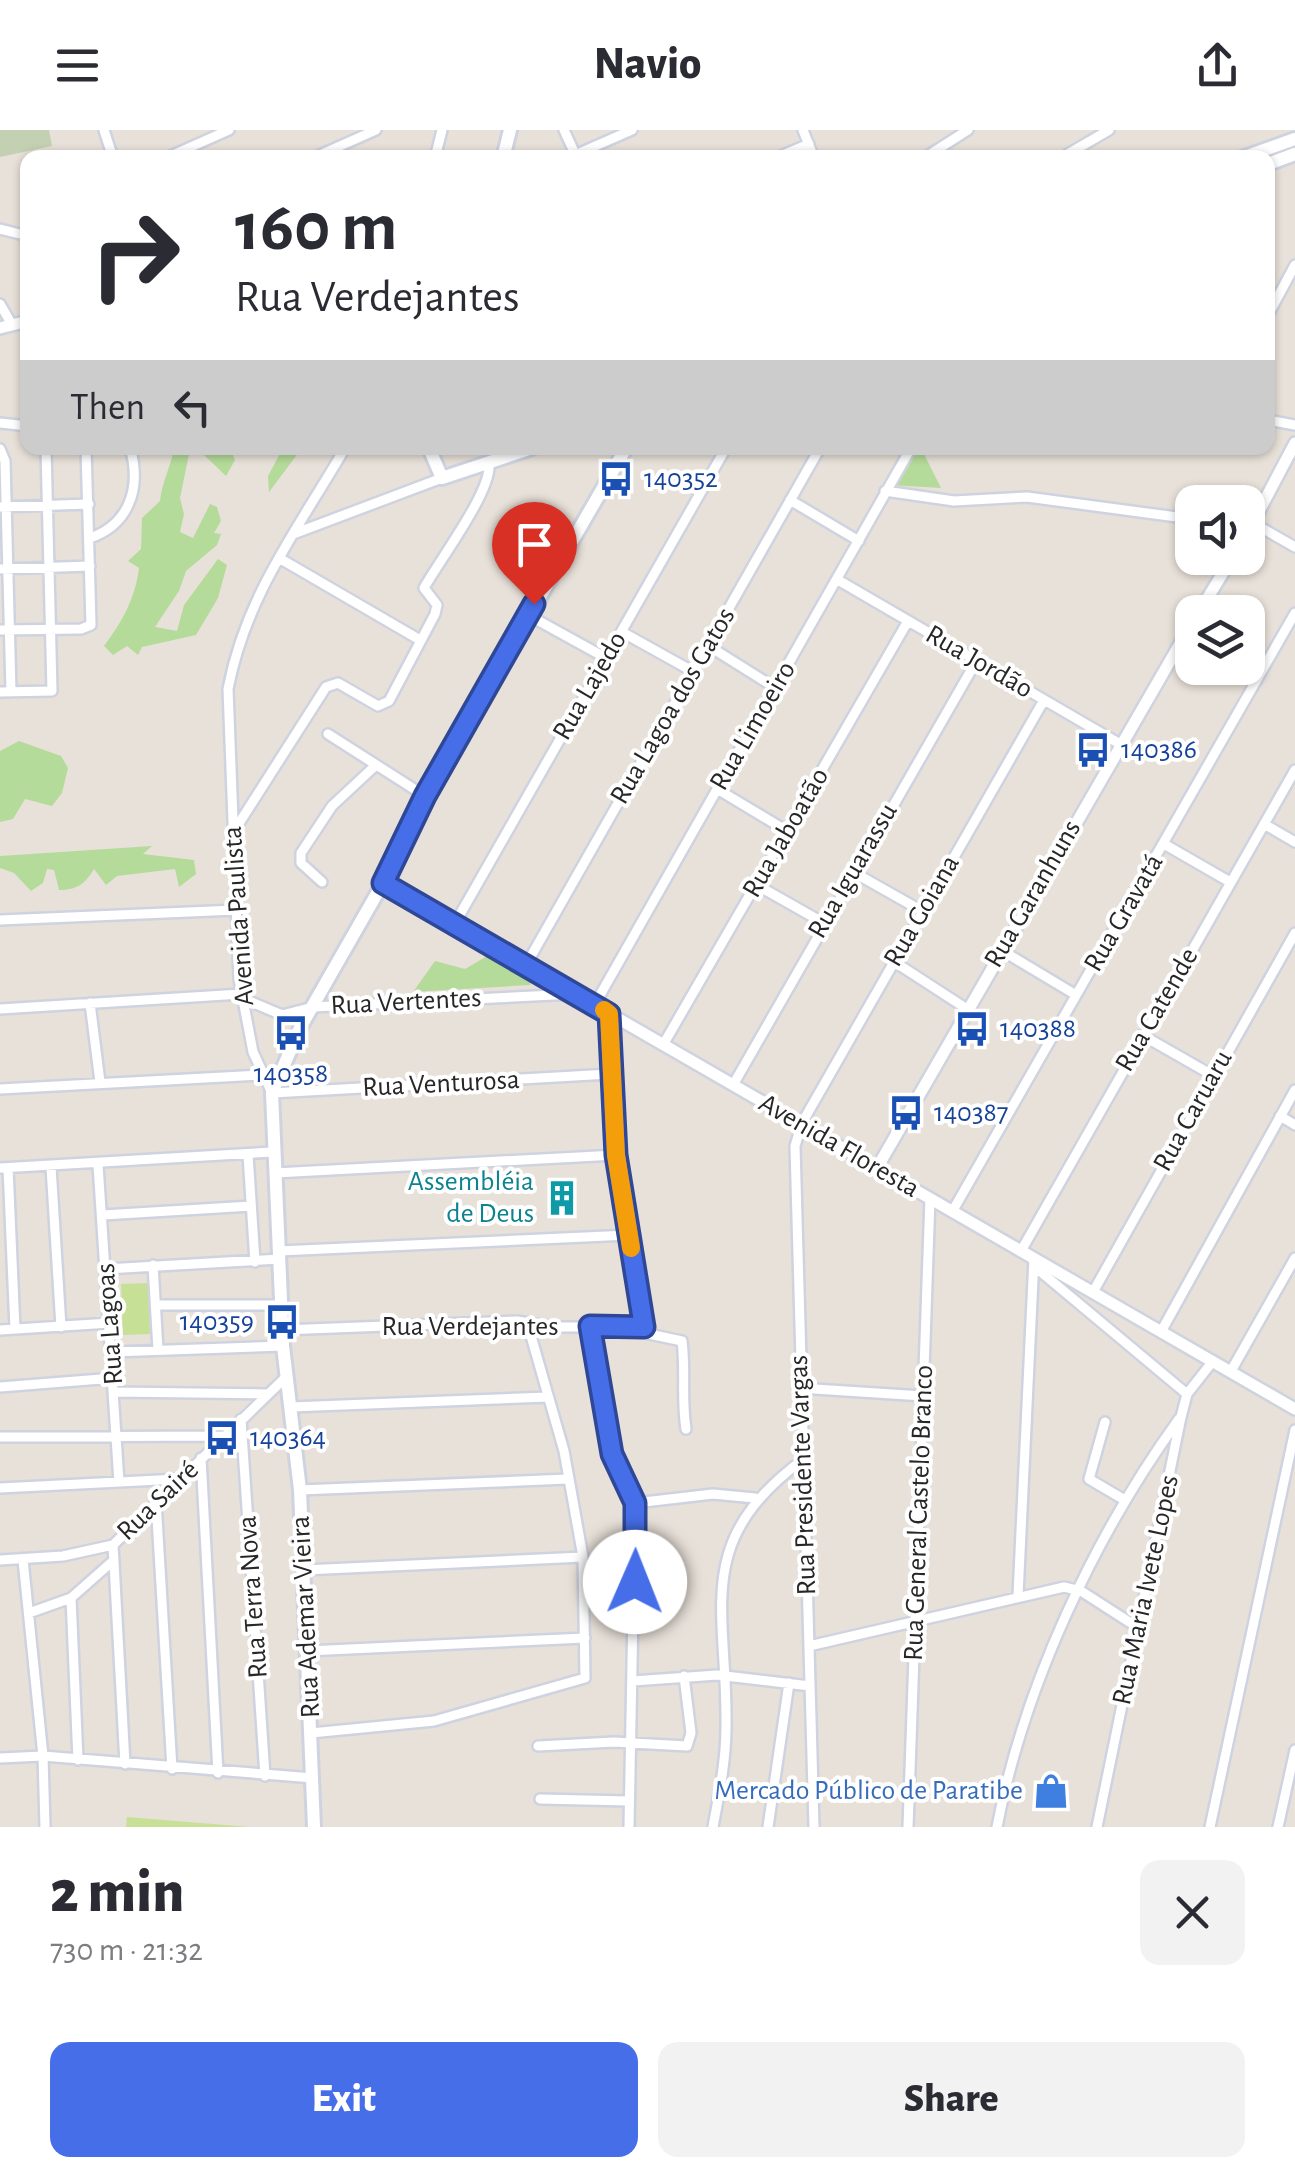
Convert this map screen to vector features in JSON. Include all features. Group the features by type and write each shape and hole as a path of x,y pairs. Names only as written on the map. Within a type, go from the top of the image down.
{"main road":[{"path":"1264,150 1295,139"},
{"path":"432,455 442,478 515,455"},
{"path":"272,1093 425,796 622,455"},
{"name":"Avenida Paulista","path":"272,1093 282,1330 291,1407"},
{"name":"Rua Ademar Vieira","path":"291,1407 300,1490 314,1827"}],"street":[{"path":"184,150 229,130"},
{"path":"331,150 376,130"},
{"path":"584,150 632,130"},
{"path":"803,130 811,150"},
{"path":"937,150 968,130"},
{"path":"1075,150 1109,130"},
{"path":"1290,130 1295,139"},
{"path":"794,150 808,144"},
{"path":"1275,302 1295,265"},
{"path":"0,304 6,325"},
{"path":"1265,498 1295,443"},
{"path":"0,449 6,692 52,691 46,455"},
{"path":"5,629 89,628 86,455"},
{"path":"90,538 118,524 128,508 134,468 132,455"},
{"name":"Avenida Paulista","path":"272,1093 261,1074 242,996 235,830 230,799 228,689 246,618 341,455"},
{"name":"Rua Lajedo","path":"454,925 722,455"},
{"name":"Rua Lagoa dos Gatos","path":"526,965 816,455"},
{"name":"Rua Limoeiro","path":"595,1004 907,455"},
{"path":"235,830 326,687 338,683 372,704 386,705 437,609 424,588 476,501 490,474 490,465"},
{"path":"296,533 442,478"},
{"path":"886,491 929,500 973,502 1028,497 1175,517"},
{"path":"790,500 860,540"},
{"path":"3,507 89,504"},
{"path":"1265,535 1295,547"},
{"path":"280,558 420,640"},
{"path":"4,569 90,566"},
{"name":"Rua Jordão","path":"838,580 1120,744"},
{"name":"Rua Gravatá","path":"952,1212 1295,613"},
{"path":"528,615 606,658"},
{"name":"Rua Jaboatão","path":"664,1045 908,622"},
{"path":"622,632 692,671"},
{"path":"707,645 774,687"},
{"name":"Rua Garanhuns","path":"877,1168 1175,652"},
{"name":"Rua Iguarassu","path":"733,1084 822,922 976,660"},
{"name":"Rua Goiana","path":"802,1123 1044,700"},
{"path":"328,734 425,796"},
{"path":"322,882 300,862 301,854 344,792 376,765"},
{"name":"Rua Catende","path":"1022,1251 1295,770"},
{"path":"717,789 787,832"},
{"path":"1264,824 1295,842"},
{"path":"1164,844 1230,882"},
{"path":"853,872 922,912"},
{"name":"Avenida Floresta","path":"383,883 1022,1251 1034,1262 1162,1330 1295,1409"},
{"path":"756,884 822,922"},
{"path":"0,920 236,910"},
{"name":"Rua Caruaru","path":"1093,1292 1295,932"},
{"path":"1001,950 1076,995"},
{"path":"894,961 967,1009"},
{"name":"Rua Vertentes","path":"242,996 282,1015 313,1007 575,994"},
{"path":"0,1009 242,996"},
{"path":"90,1003 100,1082"},
{"path":"609,1014 616,1155 644,1327"},
{"path":"1142,1035 1212,1074"},
{"path":"0,1089 261,1074"},
{"name":"Rua Venturosa","path":"272,1093 610,1074"},
{"path":"1162,1330 1295,1090"},
{"path":"1280,1116 1295,1125"},
{"name":"Rua Presidente Vargas","path":"802,1123 793,1171 814,1827"},
{"path":"15,1329 4,1168 274,1152"},
{"path":"248,1155 255,1262"},
{"path":"276,1173 616,1155"},
{"name":"Rua Lagoas","path":"98,1165 119,1482"},
{"path":"51,1167 60,1327"},
{"name":"Rua General Castelo Branco","path":"908,1827 930,1198"},
{"path":"103,1215 251,1206"},
{"path":"106,1269 629,1235"},
{"path":"1231,1371 1295,1258"},
{"path":"1034,1262 1187,1394"},
{"path":"1018,1595 1034,1262"},
{"path":"154,1265 158,1350"},
{"path":"156,1305 281,1305"},
{"path":"311,1733 434,1721 585,1678 583,1556 568,1479 528,1322"},
{"name":"Rua Verdejantes","path":"282,1330 528,1322 644,1327 652,1335 682,1341 686,1377 681,1400 686,1429"},
{"path":"0,1330 110,1323"},
{"path":"590,1326 612,1454 635,1503 629,1827"},
{"path":"112,1352 283,1346"},
{"name":"Rua Maria Ivete Lopes","path":"1096,1827 1181,1417 1187,1394 1213,1361"},
{"name":"Rua Sairé","path":"0,1560 96,1552 113,1545 286,1377"},
{"path":"0,1387 114,1378"},
{"path":"799,1388 924,1396"},
{"path":"114,1392 266,1394"},
{"path":"291,1407 548,1397"},
{"path":"996,1827 1020,1728 1122,1499 1181,1417"},
{"name":"Rua Terra Nova","path":"241,1418 265,1776"},
{"path":"1105,1422 1088,1478 1122,1499"},
{"path":"1210,1827 1295,1430"},
{"path":"0,1437 226,1436"},
{"path":"202,1458 218,1773"},
{"path":"713,1827 725,1756 724,1567 755,1498 800,1462"},
{"path":"0,1488 179,1479"},
{"path":"300,1490 568,1479"},
{"path":"635,1503 714,1494 755,1498"},
{"path":"156,1501 172,1769"},
{"path":"113,1545 125,1764"},
{"path":"304,1570 583,1556"},
{"path":"24,1560 43,1756 45,1827"},
{"path":"29,1613 71,1598 114,1560"},
{"path":"810,1646 1018,1595 1064,1588 1081,1592 1137,1627"},
{"path":"71,1598 78,1760"},
{"path":"307,1651 585,1638"},
{"path":"538,1746 686,1746 692,1733 684,1676"},
{"path":"633,1682 724,1676 810,1686"},
{"path":"768,1827 788,1683"},
{"path":"1278,1827 1295,1750"},
{"path":"0,1758 43,1756 314,1778"},
{"path":"540,1799 629,1801"}],"green space":[{"path":"0,130 49,130 52,146 0,157"},
{"path":"172,455 189,455 180,498 184,514 180,532 193,538 210,504 217,507 221,521 214,533 221,534 217,545 186,571 179,591 155,627 177,631 184,605 218,559 227,565 218,598 196,635 142,647 138,655 127,646 113,655 104,646 127,610 139,568 128,561 141,549 142,518 160,501"},
{"path":"204,455 233,455 235,460 226,476"},
{"path":"279,455 297,455 269,492 268,476"},
{"path":"908,455 924,455 941,488 890,485"},
{"path":"19,741 61,756 68,768 62,793 52,806 25,799 13,819 0,822 0,751"},
{"path":"152,846 143,854 194,860 196,874 179,887 175,869 117,876 106,885 94,869 80,885 59,890 54,870 47,869 43,883 31,891 14,873 0,868 0,856"},
{"path":"487,956 532,979 530,985 413,992 435,961 465,969"},
{"path":"149,1283 150,1334 123,1335 121,1284"},
{"path":"127,1817 250,1827 126,1827"}],"slow traffic":[{"path":"604,1010 609,1014 616,1155 631,1248"}],"place":[{"name":"140352","path":"616,479"},
{"name":"140386","path":"1093,750"},
{"name":"140388","path":"972,1029"},
{"name":"140358","path":"291,1033"},
{"name":"140387","path":"906,1113"},
{"name":"Assembléia de Deus","path":"562,1198"},
{"name":"140359","path":"282,1322"},
{"name":"140364","path":"222,1438"},
{"name":"Mercado Público de Paratibe","path":"1051,1791"}],"route":[{"path":"534,604 425,796 383,883 609,1014 616,1155 644,1327 590,1326 612,1454 624,1488 635,1503 635,1582"}]}
